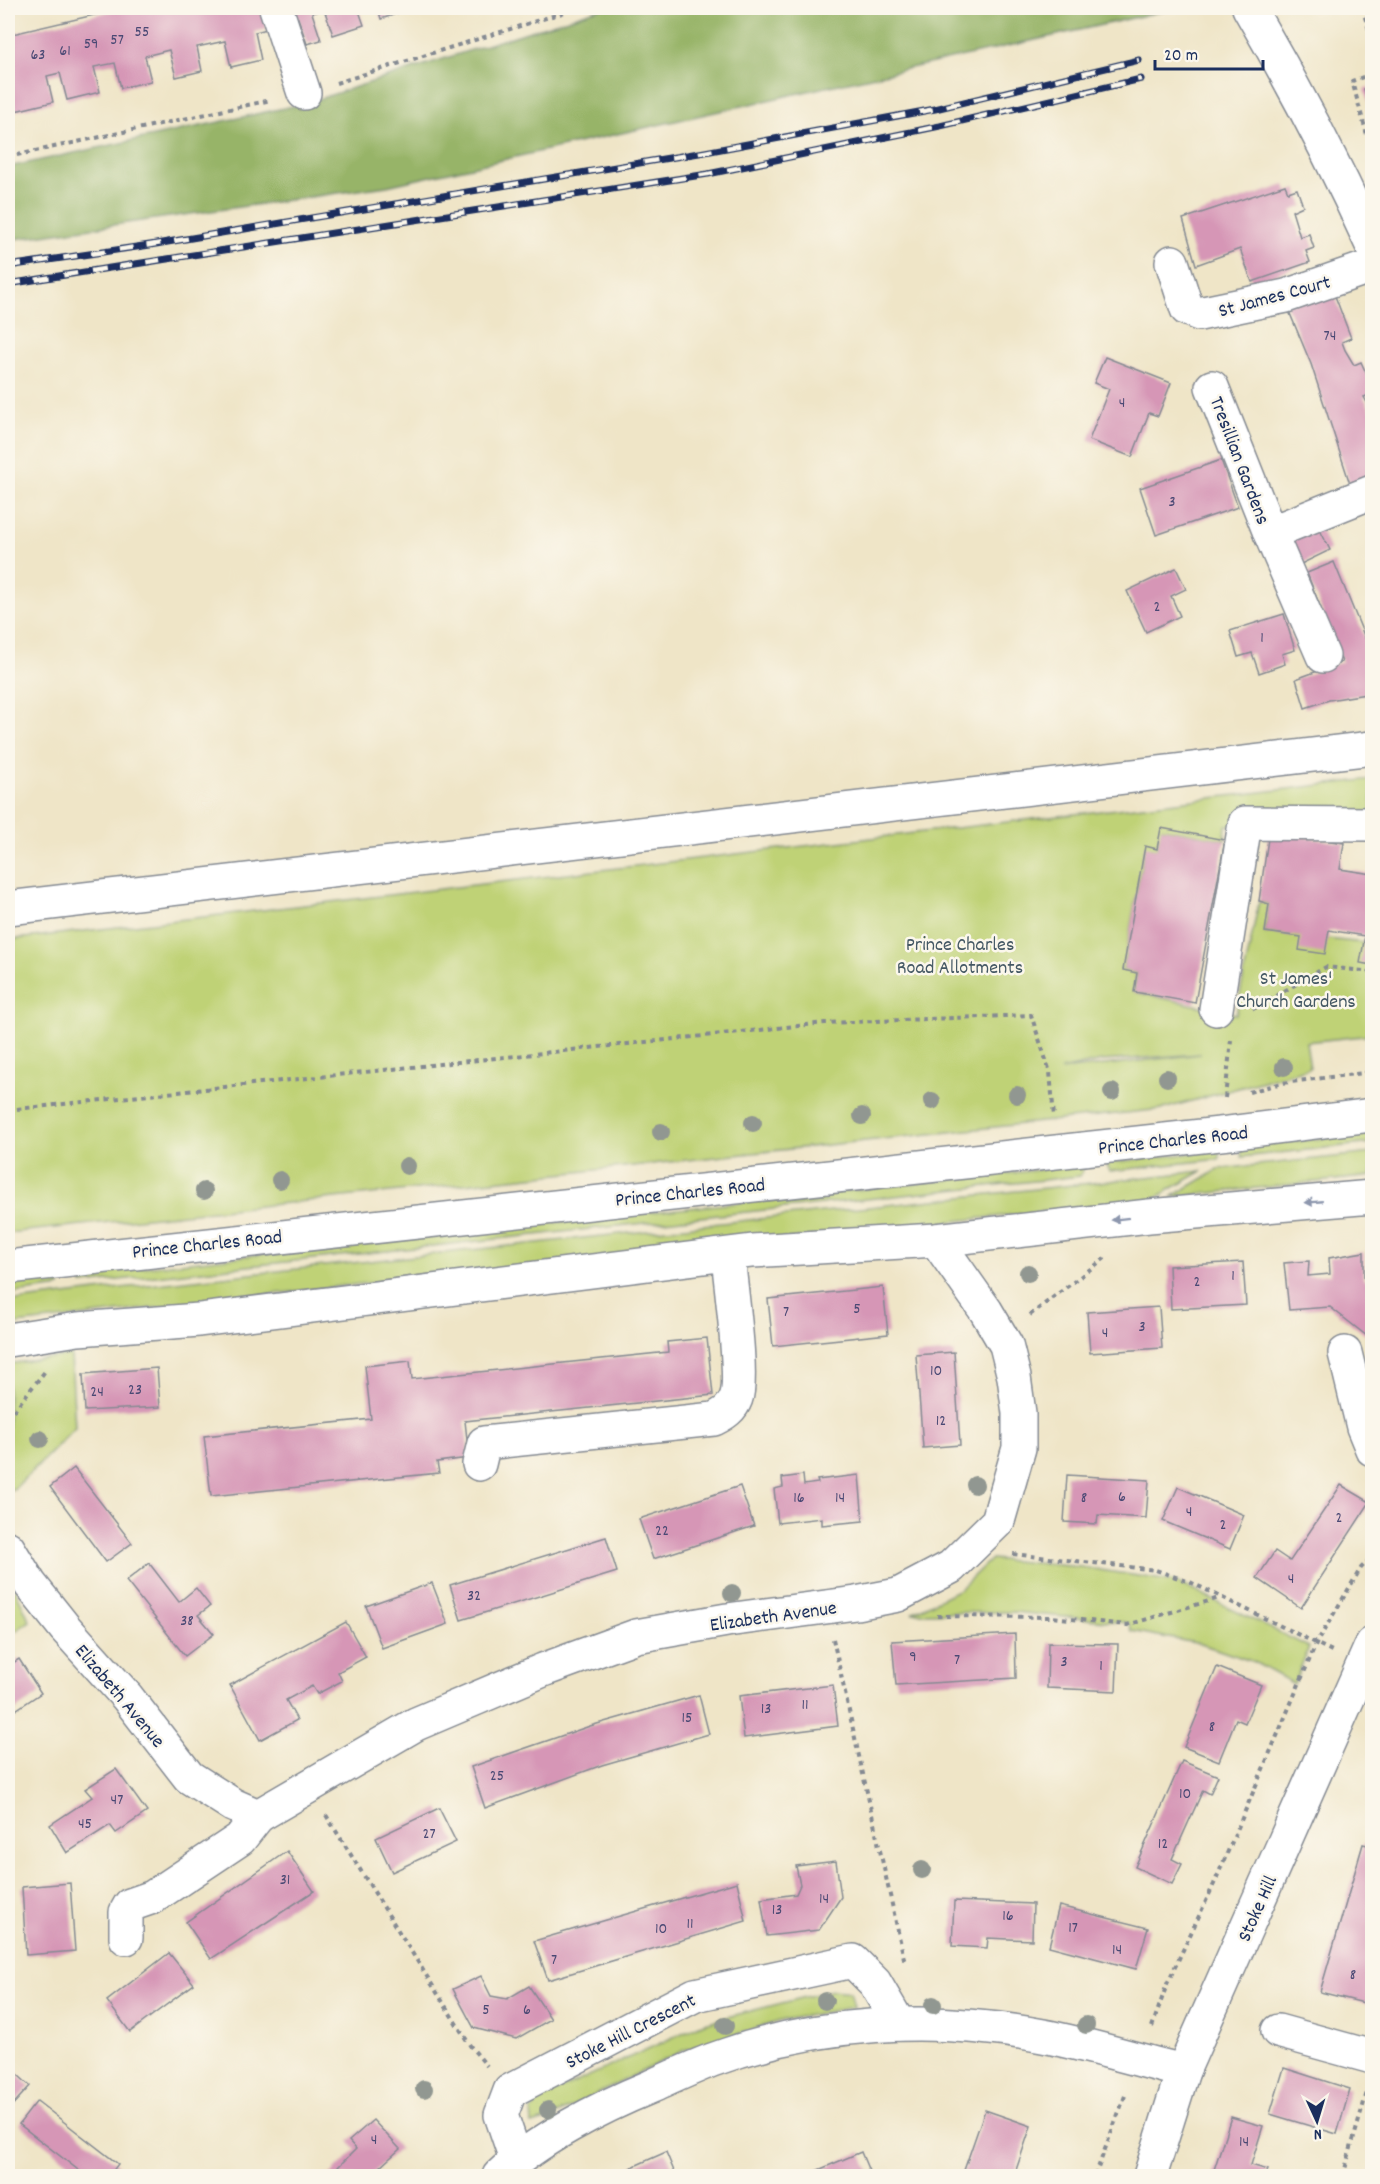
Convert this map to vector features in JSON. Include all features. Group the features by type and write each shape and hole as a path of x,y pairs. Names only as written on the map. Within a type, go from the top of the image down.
{"street":[{"path":"276,8 304,93"},
{"path":"1249,8 1331,158 1372,245"},
{"name":"St James Court","path":"1172,262 1187,309 1199,314 1286,296 1372,266"},
{"name":"Tresillian Gardens","path":"1212,387 1270,533 1323,656"},
{"name":"Tresillian Gardens","path":"1270,533 1372,492"},
{"path":"8,908 1372,748"},
{"path":"1226,1013 1245,823 1372,824"},
{"name":"Prince Charles Road","path":"8,1267 1372,1115"},
{"path":"8,1340 78,1329 199,1320 728,1255 936,1240 1149,1216 1372,1197"},
{"name":"Elizabeth Avenue","path":"126,1938 126,1912 130,1905 153,1898 240,1839 258,1816 417,1725 543,1670 636,1636 898,1595 951,1567 998,1521 1019,1448 1019,1413 1006,1344 986,1311 936,1240"},
{"path":"479,1464 484,1443 714,1419 727,1413 737,1397 738,1374 728,1255"},
{"path":"1345,1353 1363,1427 1372,1449"},
{"name":"Elizabeth Avenue","path":"8,1548 37,1593 65,1629 127,1697 189,1777 233,1805 258,1816"},
{"name":"Stoke Hill","path":"1150,2176 1183,2071 1367,1656"},
{"name":"Stoke Hill Crescent","path":"510,2091 695,1995 853,1961 875,1983 907,2024"},
{"path":"510,2091 501,2115 507,2168 613,2102 713,2060 794,2036 873,2025 907,2024 1042,2036 1183,2071"},
{"path":"1278,2031 1371,2071"}],"path":[{"path":"1362,8 1372,39"},
{"path":"1372,74 1352,81 1372,153"},
{"path":"1224,1096 1228,1051 1226,1013 1326,967 1372,972"},
{"path":"8,1110 825,1023 1031,1015 1050,1072 1057,1151"},
{"path":"8,1418 78,1329"},
{"path":"973,1543 999,1553 1156,1570 1190,1582 1317,1642 1367,1656"},
{"path":"1095,2176 1167,1984 1214,1884 1317,1642 1361,1568 1372,1557"},
{"path":"932,1616 1052,1617 1127,1625 1220,1597"},
{"path":"824,1608 903,1951 907,2024"},
{"path":"309,1787 471,2047 510,2091"},
{"path":"1343,2176 1371,2071"}],"green space":[{"path":"602,8 1177,8 387,186 8,240 8,167 303,104"},
{"name":"Prince Charles Road Allotments","path":"1372,779 1372,842 1226,825 1225,840 1162,828 1157,849 1145,847 1123,970 1137,973 1134,992 1236,1014 1259,901 1269,904 1265,932 1372,944 1372,1035 1306,1042 1310,1068 1163,1109 8,1233 8,940","holes":["1201,1054 1061,1070 1102,1061"]},
{"path":"1372,1133 1372,1143 1242,1157 1240,1147"},
{"path":"1219,1150 1220,1159 1110,1171 1106,1163"},
{"path":"1372,1153 1372,1176 1171,1197 1219,1169"},
{"path":"1085,1165 1080,1176 82,1284 80,1274"},
{"path":"1202,1171 1152,1200 342,1286 8,1325 8,1302"},
{"path":"59,1276 60,1287 8,1294 8,1282"},
{"path":"71,1355 75,1428 15,1488 8,1491 8,1364"},
{"path":"991,1559 1081,1567 1176,1582 1309,1647 1294,1684 1254,1662 1201,1644 1132,1631 1129,1623 1014,1612 912,1613 960,1589"},
{"path":"11,1581 30,1621 8,1636 8,1584"},
{"path":"833,1990 850,1992 854,2007 784,2020 684,2050 546,2120 532,2124 531,2111 541,2098 704,2023"}],"building":[{"path":"124,8 262,8 267,29 255,32 261,60 231,67 225,41 197,47 202,71 176,77 169,50 145,56 151,81 121,88 115,63 94,67 100,92 67,100 60,73 47,76 53,102 15,111 8,81 8,35"},
{"path":"285,8 358,8 364,25 333,35 324,9 312,13 321,40 307,44 298,18 290,21"},
{"path":"378,8 414,8 381,19"},
{"path":"1372,87 1372,115 1364,89"},
{"path":"1285,185 1288,192 1297,189 1303,206 1292,211 1300,237 1309,234 1314,248 1306,251 1310,262 1252,282 1240,249 1196,265 1183,219"},
{"path":"1335,296 1351,338 1342,342 1345,350 1354,365 1361,362 1372,386 1372,394 1364,397 1372,412 1372,479 1351,487 1311,364 1286,304"},
{"path":"1105,357 1171,383 1158,416 1149,413 1132,457 1089,440 1109,389 1094,383"},
{"path":"1221,460 1238,507 1156,535 1140,488"},
{"path":"1316,522 1330,550 1301,564 1290,544 1297,529"},
{"path":"1334,562 1372,655 1372,670 1367,672 1372,682 1372,693 1329,700 1305,708 1296,679 1342,662 1307,573"},
{"path":"1176,568 1186,589 1171,596 1180,616 1146,632 1127,591"},
{"path":"1284,614 1295,650 1282,654 1285,664 1259,673 1252,653 1238,657 1230,631"},
{"path":"1161,828 1225,840 1195,1003 1134,992 1137,973 1123,970 1145,846 1157,849"},
{"path":"1269,832 1344,843 1340,869 1372,874 1372,965 1360,963 1365,936 1329,930 1325,954 1299,950 1301,937 1265,932 1269,904 1259,901"},
{"path":"1364,1252 1364,1278 1372,1284 1372,1340 1330,1307 1289,1310 1284,1263 1309,1261 1308,1276 1330,1274 1329,1258"},
{"path":"1243,1262 1246,1305 1171,1309 1169,1266"},
{"path":"883,1287 888,1334 773,1346 768,1299"},
{"path":"1159,1307 1162,1348 1090,1353 1087,1312"},
{"path":"707,1338 713,1395 465,1421 469,1458 437,1462 439,1473 211,1496 204,1436 371,1419 365,1366 410,1361 412,1379 668,1352 667,1342"},
{"path":"954,1352 960,1445 923,1448 916,1355"},
{"path":"157,1368 160,1407 85,1411 83,1374"},
{"path":"74,1468 132,1543 106,1562 50,1487"},
{"path":"803,1475 804,1485 818,1483 817,1480 859,1475 863,1521 822,1525 822,1518 778,1523 774,1489 783,1487 782,1478"},
{"path":"1067,1475 1149,1480 1146,1518 1098,1515 1097,1524 1064,1522"},
{"path":"1341,1485 1370,1502 1301,1608 1257,1578 1275,1551 1290,1561"},
{"path":"740,1486 754,1526 653,1559 639,1519"},
{"path":"1178,1487 1244,1515 1230,1549 1163,1521"},
{"path":"606,1537 617,1572 461,1620 450,1585"},
{"path":"149,1563 179,1602 196,1588 210,1606 198,1615 214,1634 185,1656 126,1581"},
{"path":"432,1583 448,1624 382,1648 366,1606"},
{"path":"346,1622 366,1657 338,1672 342,1681 317,1694 312,1686 286,1700 297,1720 260,1740 230,1685"},
{"path":"1015,1634 1016,1678 896,1685 892,1641"},
{"path":"1048,1643 1118,1644 1116,1691 1047,1688"},
{"path":"19,1659 41,1693 8,1715 8,1666"},
{"path":"1217,1667 1261,1685 1245,1723 1236,1719 1219,1761 1184,1747"},
{"path":"833,1685 838,1726 744,1738 739,1696"},
{"path":"699,1695 709,1734 602,1765 485,1808 471,1767 590,1726"},
{"path":"1182,1761 1218,1776 1210,1794 1203,1790 1172,1859 1182,1864 1172,1884 1135,1867"},
{"path":"116,1769 147,1812 116,1833 110,1825 67,1853 50,1825 92,1797 85,1789"},
{"path":"439,1808 456,1842 392,1872 376,1838"},
{"path":"1363,1844 1372,1846 1372,2005 1320,1992"},
{"path":"287,1851 314,1891 211,1959 186,1922"},
{"path":"836,1861 841,1897 819,1930 767,1936 761,1899 796,1894 800,1885 796,1866"},
{"path":"737,1882 746,1921 548,1980 534,1941"},
{"path":"70,1883 75,1951 26,1955 22,1887"},
{"path":"954,1901 1033,1904 1032,1940 988,1938 987,1948 952,1946"},
{"path":"1059,1906 1148,1928 1136,1969 1049,1946"},
{"path":"169,1953 194,1984 130,2032 107,2001"},
{"path":"481,1976 491,1996 507,1999 529,1986 551,2019 516,2039 474,2028 453,1989"},
{"path":"8,2066 30,2086 8,2110"},
{"path":"1284,2068 1350,2089 1337,2134 1270,2114"},
{"path":"37,2101 118,2164 109,2176 86,2176 19,2124"},
{"path":"985,2110 1031,2126 1014,2176 962,2176"},
{"path":"1231,2117 1263,2126 1251,2165 1268,2170 1265,2176 1212,2176"},
{"path":"373,2120 400,2149 370,2176 329,2176 356,2149 349,2141"},
{"path":"666,2152 676,2176 633,2176 630,2168"},
{"path":"861,2152 871,2176 804,2176"}],"railway":[{"path":"8,266 150,245 705,152 935,109 1139,60"},
{"path":"8,284 708,174 940,126 1141,79"}],"park label":[{"name":"St James' Church Gardens","path":"1296,988"}]}
